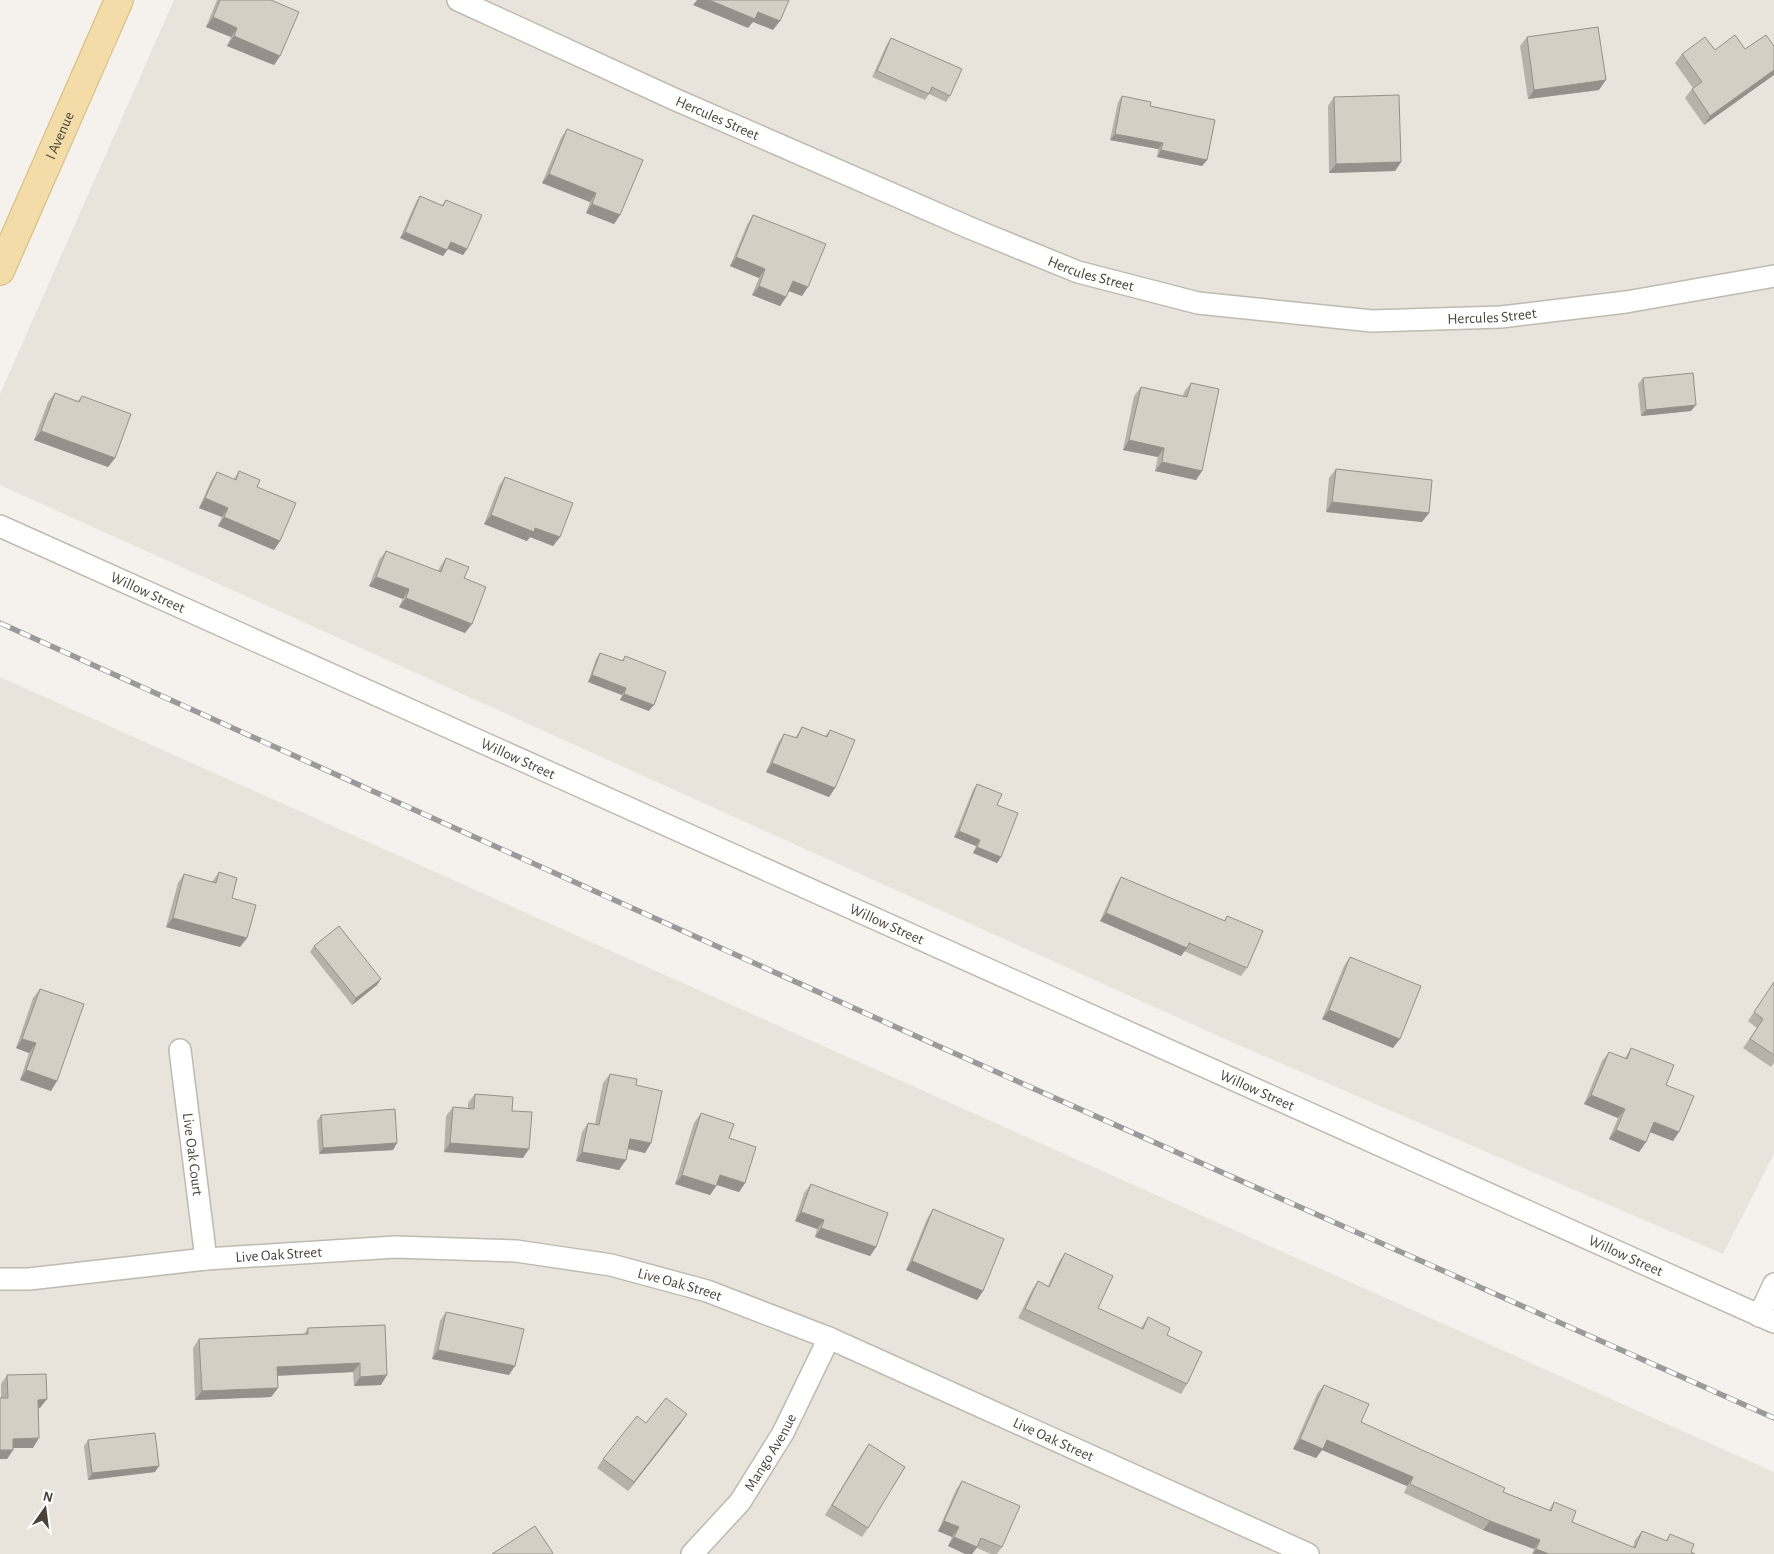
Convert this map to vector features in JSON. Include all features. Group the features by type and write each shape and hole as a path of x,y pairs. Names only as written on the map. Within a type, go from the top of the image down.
{"main road":[{"name":"I Avenue","path":"0,271 119,0"}],"street":[{"name":"Hercules Street","path":"458,0 674,99 970,228 1078,272 1198,303 1372,321 1502,316 1626,302 1774,276"},
{"name":"Willow Street","path":"0,526 1644,1262 1767,1319"},
{"name":"Live Oak Court","path":"180,1050 206,1259"},
{"name":"Live Oak Street","path":"0,1279 29,1278 206,1259 395,1248 516,1251 611,1264 707,1291 829,1338 1308,1554"},
{"path":"1767,1319 1774,1284"},
{"name":"Mango Avenue","path":"692,1554 740,1502 783,1432 829,1338"}],"shaded area":[{"path":"174,0 1774,0 1774,1154 1723,1254 1234,1043 0,485 0,394"},
{"path":"0,677 1774,1472 1774,1554 0,1554"}],"building":[{"path":"220,0 271,0 299,12 280,56 234,36 237,28 213,17"},
{"path":"709,0 789,0 780,21 758,12 755,19"},
{"path":"1598,27 1606,80 1534,90 1527,37"},
{"path":"1735,35 1745,49 1766,35 1774,46 1774,70 1710,116 1692,89 1702,82 1682,54 1705,37 1715,50"},
{"path":"891,38 962,69 950,96 932,87 929,94 877,71"},
{"path":"1399,95 1401,162 1336,164 1334,97"},
{"path":"1122,96 1151,102 1150,106 1215,120 1207,160 1161,150 1163,143 1115,134"},
{"path":"567,129 643,160 620,215 592,204 596,193 549,174"},
{"path":"420,196 443,206 446,200 482,215 467,249 451,242 447,250 405,232"},
{"path":"753,215 826,244 808,287 793,281 786,297 759,286 765,269 736,257"},
{"path":"1693,373 1696,405 1646,410 1643,378"},
{"path":"1191,383 1219,389 1202,471 1162,462 1164,448 1129,440 1141,387 1187,397"},
{"path":"55,393 79,402 82,396 131,414 115,458 41,431"},
{"path":"1336,469 1432,480 1429,513 1332,502"},
{"path":"239,471 260,480 257,487 296,503 280,541 224,517 228,508 205,498 217,472 236,480"},
{"path":"505,477 573,503 560,537 535,528 534,532 491,515"},
{"path":"386,551 441,572 446,558 469,567 464,578 486,587 472,624 406,598 409,589 376,577"},
{"path":"600,653 623,661 625,656 666,672 654,705 624,694 626,688 592,675"},
{"path":"802,727 827,737 830,730 855,740 835,788 772,763 784,734 797,738"},
{"path":"977,784 1002,794 997,805 1018,813 1001,857 977,847 980,840 959,831"},
{"path":"219,872 237,878 232,898 256,905 247,938 173,918 184,874 216,883"},
{"path":"1121,877 1225,921 1227,916 1263,931 1247,968 1189,943 1187,948 1106,913"},
{"path":"339,926 381,979 356,998 314,946"},
{"path":"1350,957 1421,986 1400,1039 1329,1010"},
{"path":"1774,982 1774,1055 1750,1039 1763,1019 1754,1012"},
{"path":"40,989 84,1004 57,1081 26,1070 36,1043 22,1039"},
{"path":"1631,1048 1674,1065 1666,1085 1694,1096 1679,1132 1654,1122 1646,1142 1616,1130 1625,1109 1591,1095 1609,1052 1627,1059"},
{"path":"610,1074 637,1079 636,1085 662,1091 651,1143 630,1139 626,1160 582,1152 588,1123 599,1125"},
{"path":"475,1094 513,1097 512,1111 532,1112 529,1149 450,1143 453,1107 474,1109"},
{"path":"395,1109 397,1143 323,1148 321,1115"},
{"path":"701,1113 734,1124 729,1138 756,1147 745,1183 720,1175 716,1186 682,1175"},
{"path":"811,1184 888,1213 876,1247 821,1228 824,1220 801,1212"},
{"path":"933,1209 1004,1239 983,1291 912,1261"},
{"path":"1065,1253 1113,1276 1098,1308 1143,1329 1148,1317 1170,1328 1167,1335 1202,1352 1187,1384 1025,1309 1038,1281 1049,1287"},
{"path":"446,1312 524,1329 515,1366 438,1350"},
{"path":"385,1325 387,1375 360,1377 360,1363 277,1367 278,1388 202,1391 199,1339 308,1334 308,1328"},
{"path":"46,1374 47,1399 38,1400 39,1438 13,1439 13,1450 0,1450 0,1398 8,1398 7,1375"},
{"path":"1324,1385 1369,1404 1361,1422 1505,1488 1503,1492 1551,1511 1554,1502 1576,1511 1572,1522 1635,1548 1642,1531 1667,1541 1670,1534 1694,1544 1691,1552 1695,1554 1549,1554 1536,1549 1540,1540 1490,1521 1410,1484 1413,1477 1327,1440 1323,1449 1300,1439"},
{"path":"666,1398 687,1414 634,1482 603,1459 637,1416 646,1423"},
{"path":"155,1433 159,1466 92,1473 88,1440"},
{"path":"869,1444 905,1467 868,1528 832,1505"},
{"path":"962,1481 1020,1506 1002,1547 981,1538 977,1547 954,1537 959,1527 944,1521"},
{"path":"535,1526 553,1553 492,1554"}],"railway":[{"path":"0,623 938,1046 1774,1418"}]}
